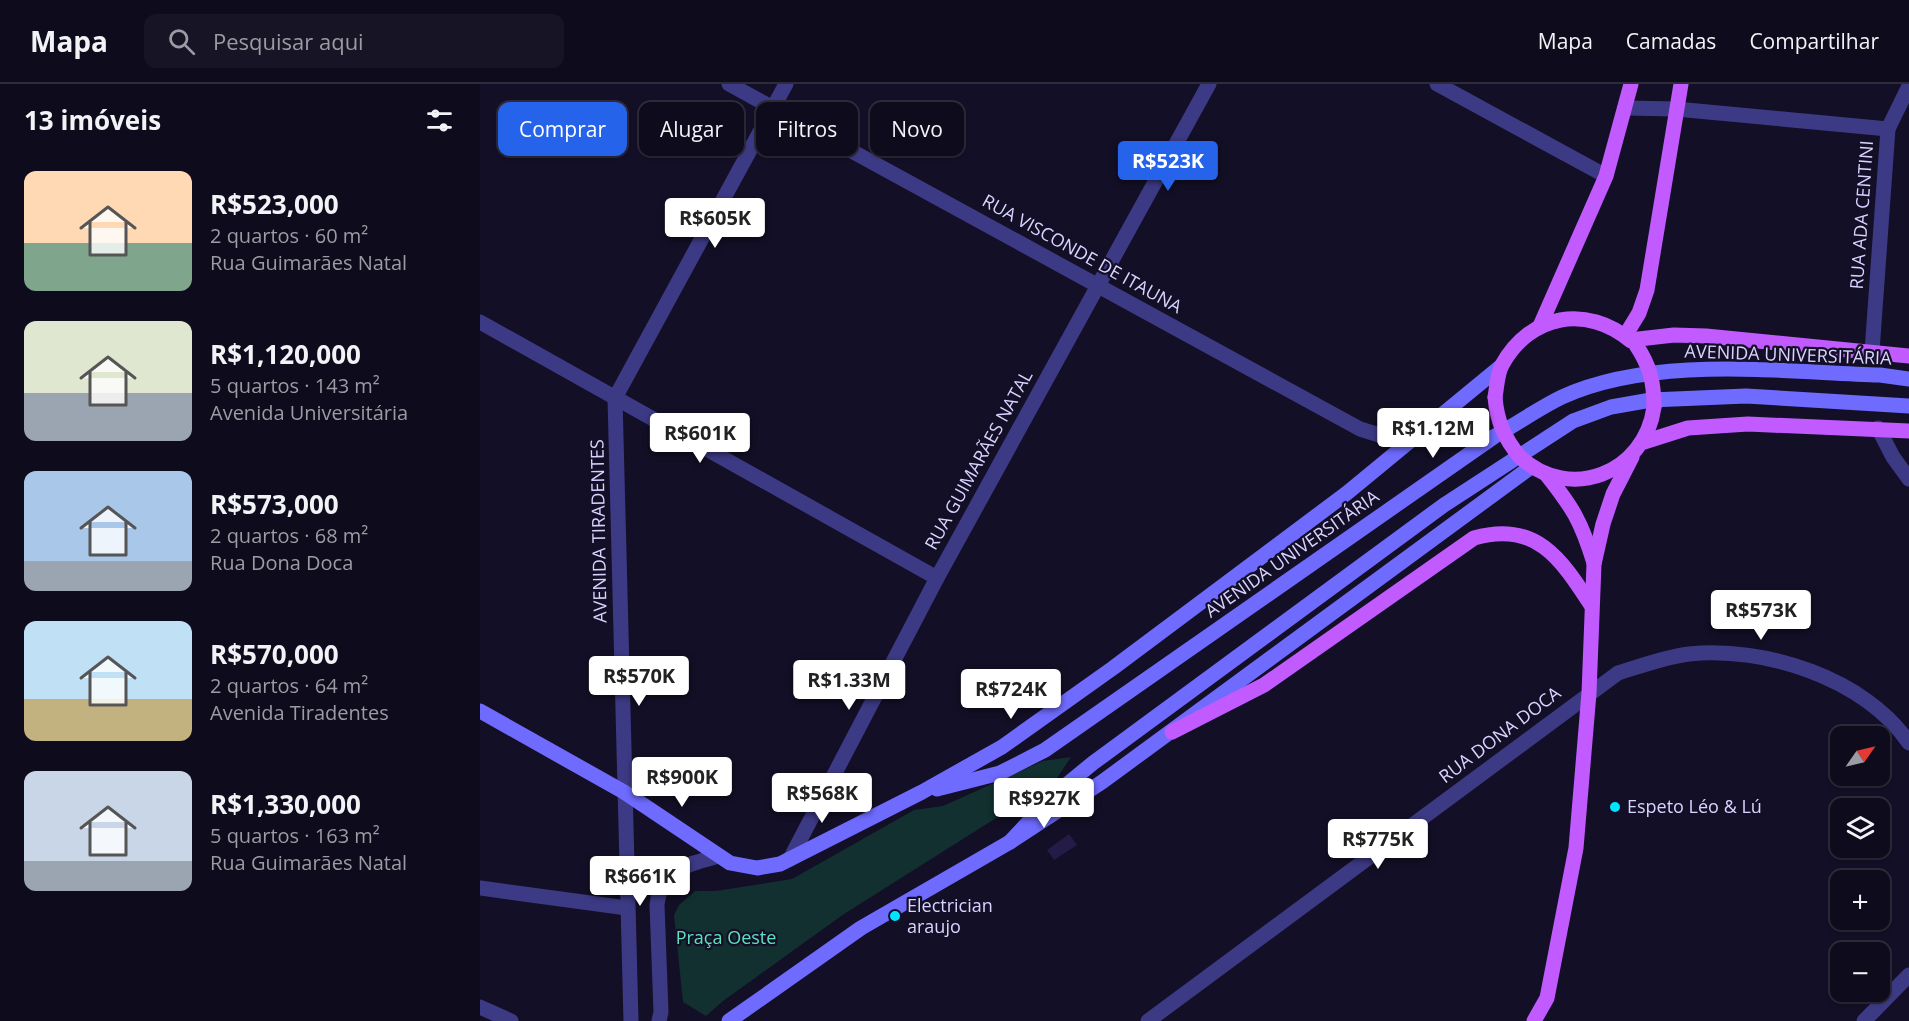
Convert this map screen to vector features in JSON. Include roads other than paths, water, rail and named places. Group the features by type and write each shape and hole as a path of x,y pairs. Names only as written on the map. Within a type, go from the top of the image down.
{"main road":[{"path":"1540,326 1606,176 1631,84"},
{"path":"1630,340 1647,290 1681,84"},
{"path":"1534,1021 1547,998 1576,848 1589,693 1594,564 1613,494 1652,424 1654,379 1645,358 1630,340 1615,328 1591,319 1565,318 1540,326 1516,343 1500,367 1495,397 1497,418 1507,441 1525,462 1546,474 1573,480 1599,476 1632,457"},
{"name":"AVENIDA UNIVERSITÁRIA","path":"1630,340 1674,335 1706,336 1909,356"},
{"name":"AVENIDA UNIVERSITÁRIA","path":"480,711 624,792 675,824 719,856 743,868 757,868 790,859 922,792 1002,747 1113,668 1421,435 1500,367"},
{"name":"AVENIDA UNIVERSITÁRIA","path":"922,792 1000,773 1045,750 1495,436 1563,397 1625,377 1688,369 1880,375 1909,379"},
{"path":"1010,842 1054,795 1093,763 1444,505 1573,421 1611,407 1651,400 1746,396 1909,406"},
{"path":"1644,442 1688,428 1748,424 1909,431"},
{"path":"729,1021 861,928 1010,842 1094,788 1172,732 1525,462"},
{"path":"1546,474 1570,503 1582,525 1594,564"},
{"path":"1172,732 1264,685 1462,544 1481,536 1514,533 1541,543 1565,568 1591,605"}],"street":[{"name":"RUA VISCONDE DE ITAUNA","path":"729,84 762,102"},
{"name":"AVENIDA TIRADENTES","path":"776,102 786,84"},
{"name":"RUA GUIMARÃES NATAL","path":"790,859 937,578 1209,84"},
{"path":"1437,84 1606,176"},
{"name":"RUA ADA CENTINI","path":"1872,351 1888,129 1909,86"},
{"path":"1625,108 1676,109 1888,129"},
{"name":"AVENIDA TIRADENTES","path":"631,1021 615,398 756,139"},
{"name":"RUA VISCONDE DE ITAUNA","path":"858,154 1370,434 1392,439 1421,435"},
{"path":"480,322 937,578"},
{"path":"1878,428 1893,457 1909,479"},
{"name":"RUA DONA DOCA","path":"1148,1021 1618,673 1647,663 1689,654 1746,654 1821,674 1862,695 1899,728 1909,743"},
{"path":"659,1021 661,1012 657,905 661,888 673,872 683,866 719,856"},
{"path":"480,888 627,908"},
{"path":"1864,1021 1909,975"},
{"path":"480,1007 511,1021"}],"place":[{"name":"Espeto Léo & Lú","path":"1615,807"},
{"name":"Electrician araujo","path":"895,916"}],"park label":[{"name":"Praça Oeste","path":"726,938"}]}
